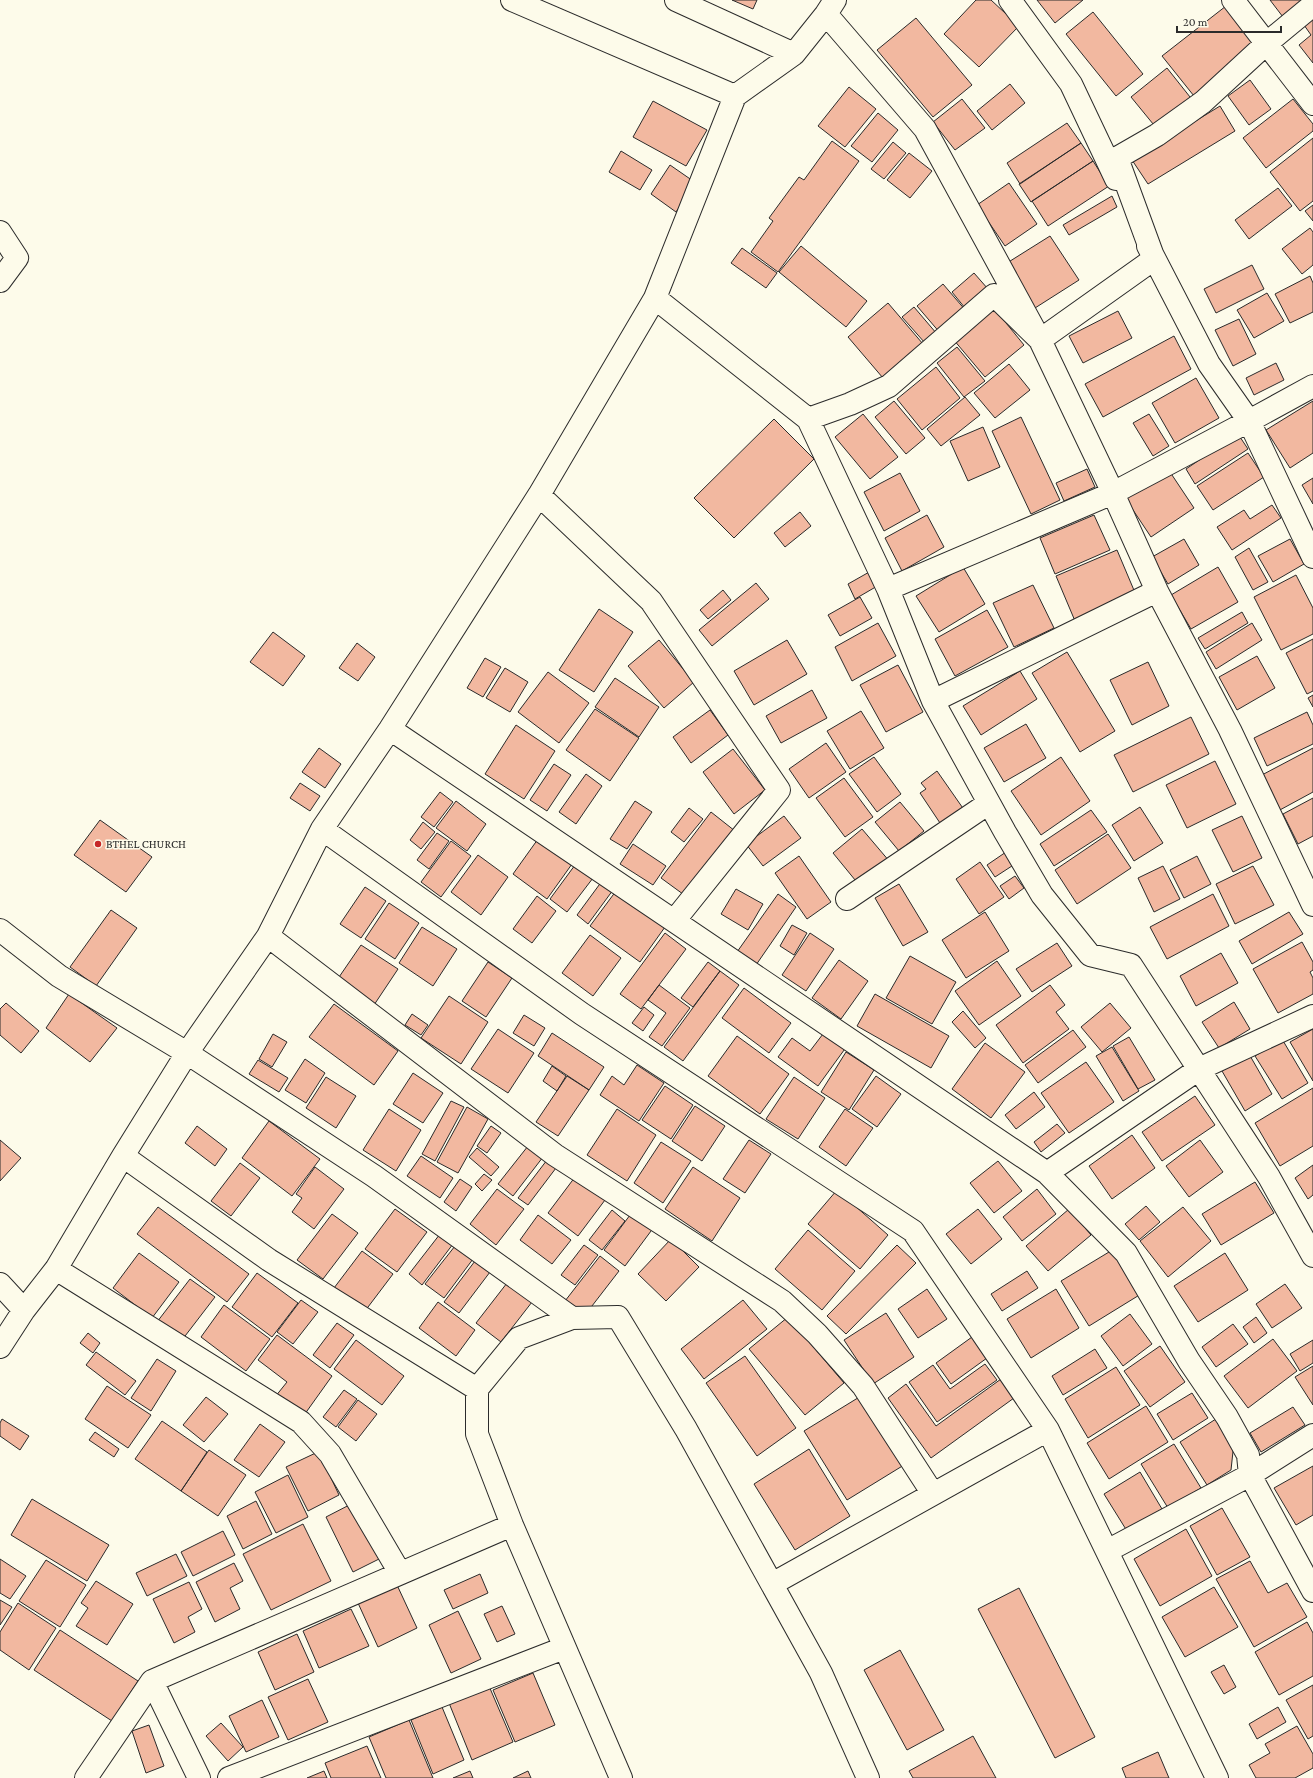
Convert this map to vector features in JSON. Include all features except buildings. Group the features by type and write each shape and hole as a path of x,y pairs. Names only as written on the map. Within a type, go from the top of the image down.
{"street":[{"path":"512,0 735,96"},
{"path":"676,0 794,54"},
{"path":"1010,0 1071,84 1154,259 1209,364 1249,421 1313,557"},
{"path":"1233,0 1313,104"},
{"path":"1154,259 1117,158 1157,135 1203,102 1267,43 1313,5"},
{"path":"0,1347 24,1310 56,1269 122,1156 187,1053 268,936 322,829 390,729 539,495 655,298 735,96 794,54 830,7 925,129 1040,340 1113,493 1157,591 1230,730 1313,905"},
{"path":"0,232 17,258 0,281"},
{"path":"1040,340 1154,259"},
{"path":"808,419 850,404 889,386 994,295 1040,340"},
{"path":"655,298 808,419 888,589 933,701 1005,832 1042,895 1090,955 1131,965 1269,1177 1313,1256"},
{"path":"888,589 1113,493 1313,386"},
{"path":"539,495 651,601 778,790 674,921"},
{"path":"933,701 1157,591"},
{"path":"390,729 1047,1173 1126,1252 1189,1361 1227,1417 1248,1455 1250,1475 1313,1591"},
{"path":"847,899 990,803"},
{"path":"322,829 582,1014 913,1231 1048,1430 1217,1778"},
{"path":"0,930 59,976 187,1053 374,1176 572,1318"},
{"path":"268,936 555,1155 782,1301 817,1334 863,1386 933,1494"},
{"path":"1047,1173 1199,1069 1313,1016"},
{"path":"122,1156 269,1260 476,1389"},
{"path":"56,1269 302,1422 330,1454 400,1573"},
{"path":"0,1284 24,1310"},
{"path":"621,1778 512,1525 477,1434 476,1389 519,1338 572,1318 618,1316 686,1428 821,1673 868,1778"},
{"path":"772,1584 1048,1430"},
{"path":"1107,1551 1250,1475 1313,1435"},
{"path":"86,1778 152,1681 512,1525"},
{"path":"229,1778 564,1648"},
{"path":"152,1681 199,1778"}],"place":[{"name":"BTHEL CHURCH","path":"98,844"}]}
